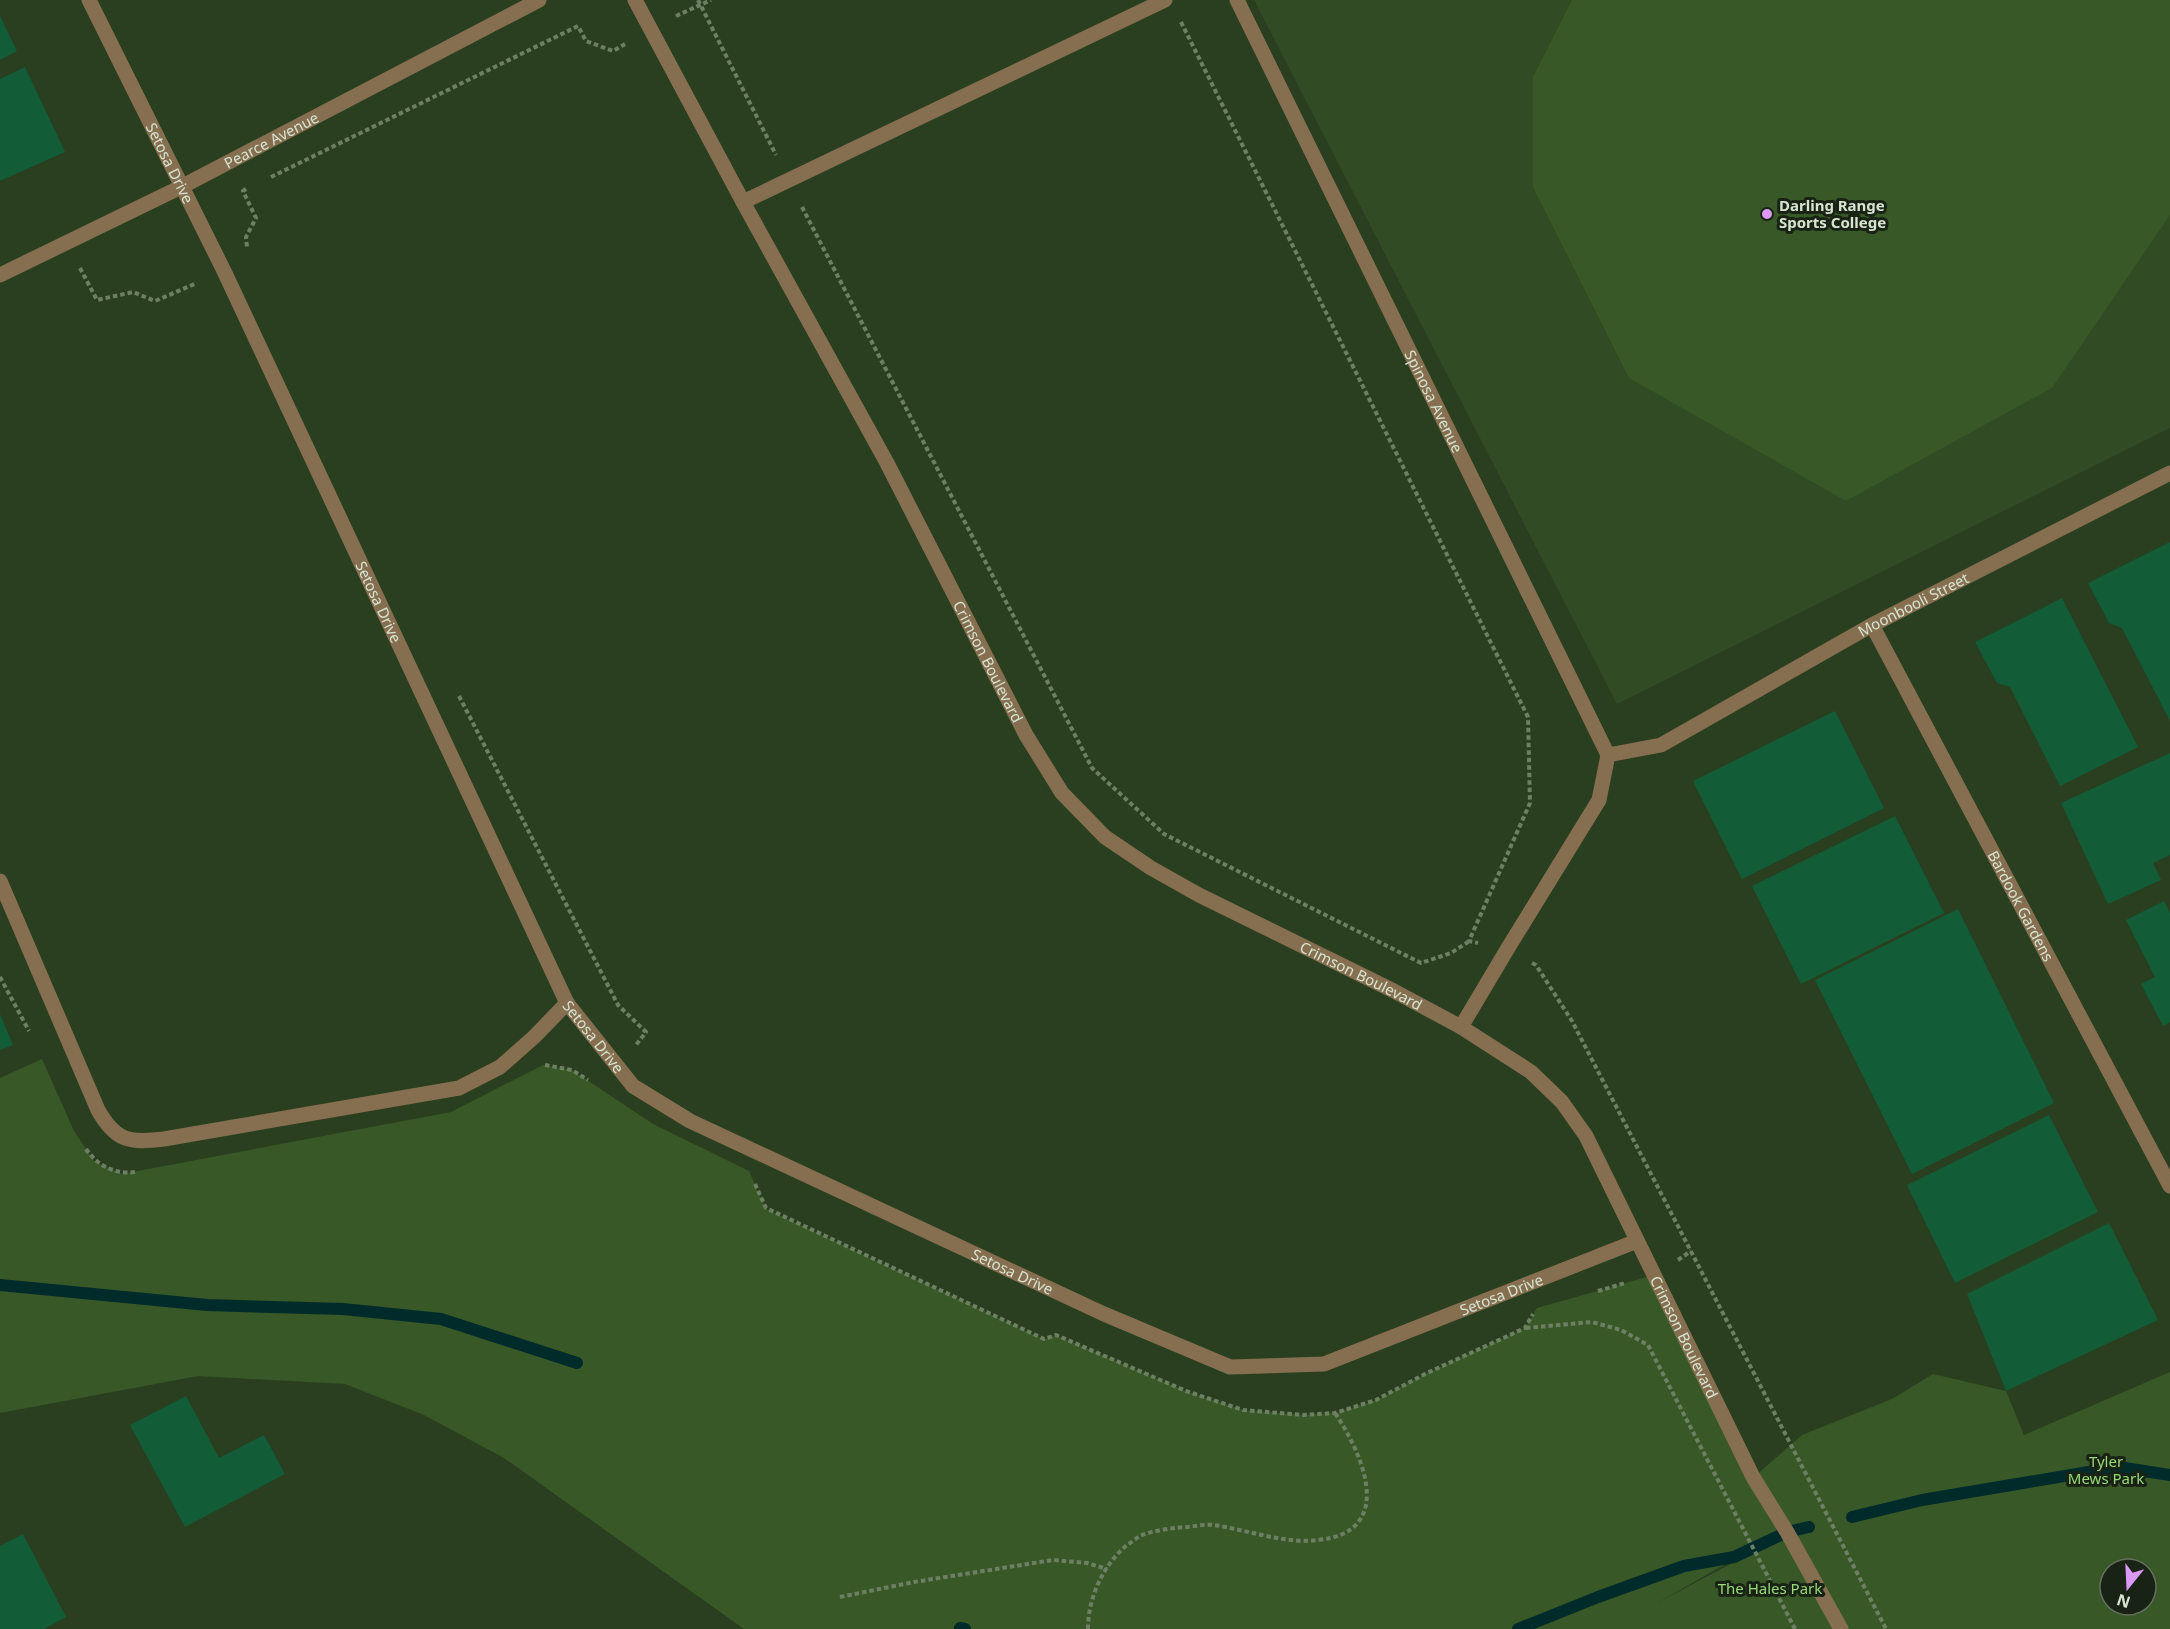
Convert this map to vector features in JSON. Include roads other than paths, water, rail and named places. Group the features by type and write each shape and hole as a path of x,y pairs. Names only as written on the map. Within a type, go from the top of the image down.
{"street":[{"name":"Setosa Drive","path":"89,0 224,271 567,1003 633,1086 690,1122 1093,1309 1230,1366 1324,1364 1637,1241"},
{"name":"Pearce Avenue","path":"0,275 181,187 539,0"},
{"name":"Crimson Boulevard","path":"635,0 887,463 1026,735 1062,793 1105,837 1151,868 1199,895 1394,991 1461,1027 1531,1072 1562,1102 1586,1136 1754,1477 1841,1629"},
{"path":"743,202 1165,0"},
{"name":"Spinosa Avenue","path":"1238,0 1608,755"},
{"name":"Moonbooli Street","path":"1608,755 1661,745 1872,625 2170,473"},
{"name":"Bardook Gardens","path":"1872,625 2170,1186"},
{"path":"1461,1027 1599,800 1608,755"},
{"path":"0,883 98,1110 107,1126 122,1138 142,1142 164,1139 459,1088 500,1067 567,1003"}],"waterway":[{"path":"0,1285 207,1305 343,1309 441,1319 577,1363"},
{"path":"1852,1517 1922,1500 2118,1467 2170,1475"},
{"path":"1518,1629 1684,1566 1734,1557 1787,1532 1809,1527"},
{"path":"960,1628 965,1629"}],"place":[{"name":"Darling Range Sports College","path":"1767,214"}],"park label":[{"name":"Tyler Mews Park","path":"2106,1470"},
{"name":"The Hales Park","path":"1770,1588"}]}
